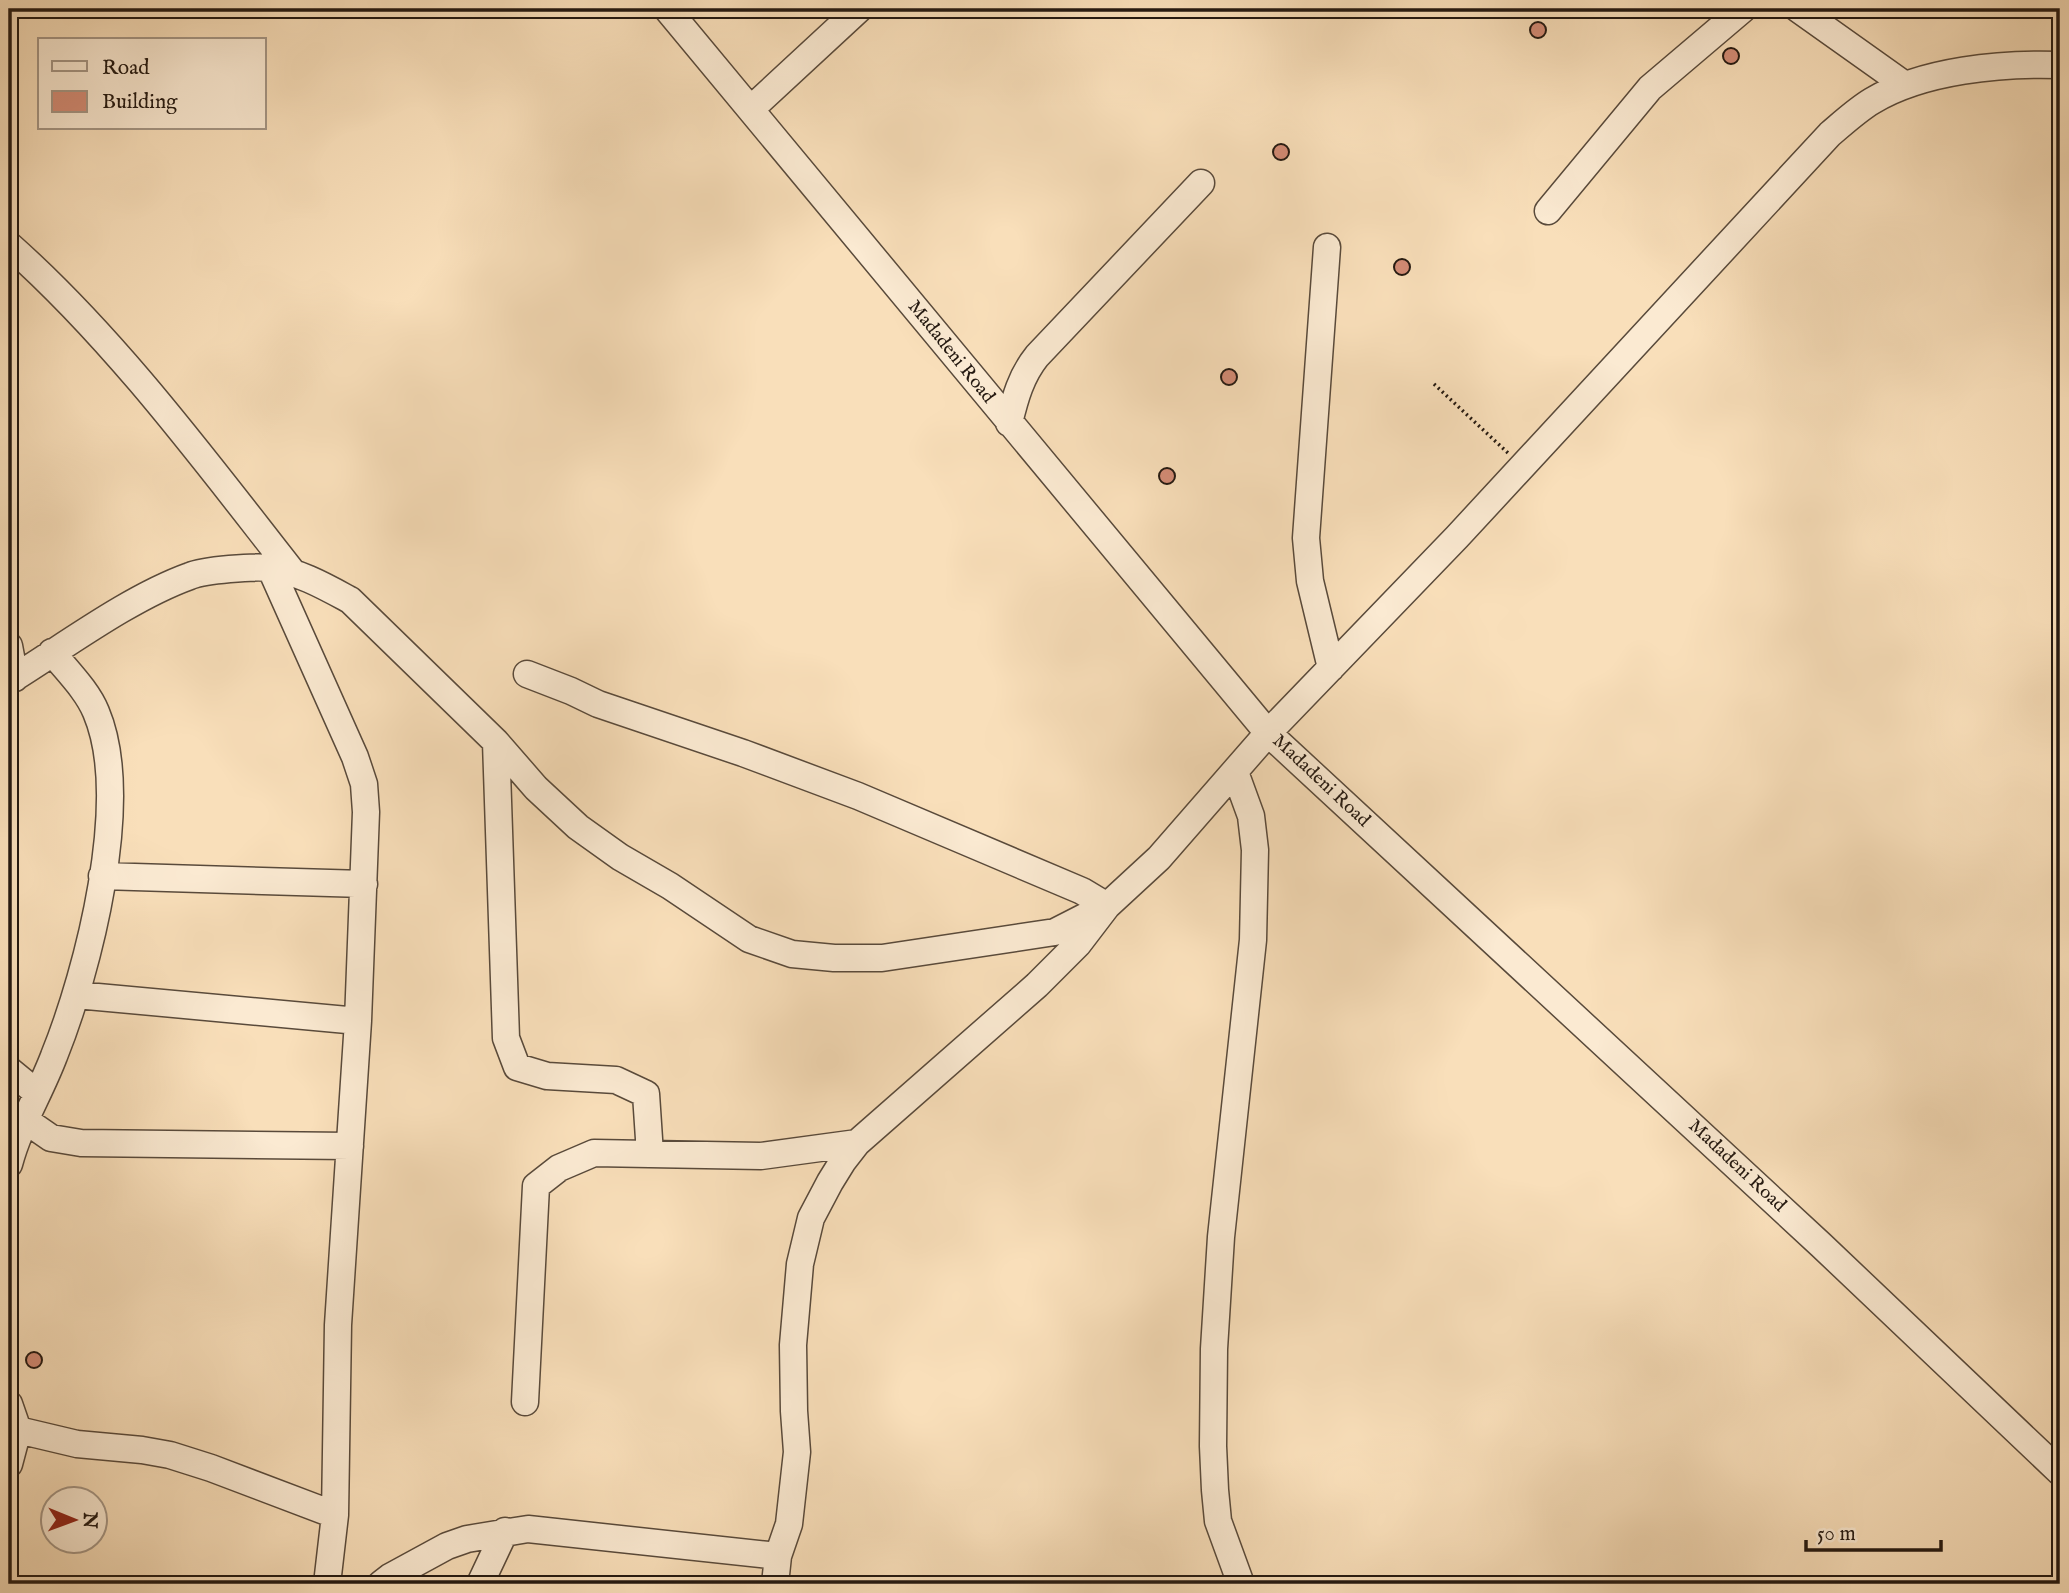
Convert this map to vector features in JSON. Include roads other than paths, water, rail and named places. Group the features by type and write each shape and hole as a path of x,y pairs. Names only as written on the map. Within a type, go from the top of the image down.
{"street":[{"name":"Madadeni Road","path":"667,9 1268,733 1821,1245 2060,1472"},
{"path":"751,109 859,9"},
{"path":"1548,211 1650,88 1743,9"},
{"path":"1798,9 1905,85"},
{"path":"775,1584 778,1556 789,1524 797,1452 793,1410 793,1346 800,1264 811,1218 830,1182 857,1143 1037,985 1078,944 1107,906 1159,858 1268,733 1522,467 1830,134 1872,101 1905,85 1975,69 2060,65"},
{"path":"1009,423 1020,383 1037,356 1201,183"},
{"path":"9,245 69,304 180,429 282,570 364,784 364,884 358,1021 338,1325 335,1515 327,1584"},
{"path":"1327,247 1306,538 1310,581 1331,667"},
{"path":"9,646 12,679 144,598 192,575 282,570 325,586 350,600 496,742 536,788 578,827 620,858 670,886 749,939 792,954 834,958 882,958 1055,932 1107,906"},
{"path":"9,1164 14,1143 53,1061 76,995 94,926 109,832 109,769 96,711 52,652"},
{"path":"527,674 610,709 743,753 858,796 1071,886 1107,906"},
{"path":"496,742 506,1038 517,1067 547,1076 616,1080 646,1094 650,1154"},
{"path":"1234,772 1251,816 1255,850 1253,940 1221,1237 1214,1349 1213,1446 1214,1490 1219,1521 1241,1584"},
{"path":"102,876 364,884"},
{"path":"76,995 358,1021"},
{"path":"9,1070 37,1093"},
{"path":"26,1120 51,1138 81,1143 350,1146"},
{"path":"525,1402 536,1186 559,1168 594,1153 761,1156 857,1143"},
{"path":"9,1405 18,1430 9,1464"},
{"path":"18,1430 77,1444 170,1455 335,1515"},
{"path":"381,1584 447,1546 505,1531 528,1529 778,1556"},
{"path":"480,1584 505,1531"}]}
